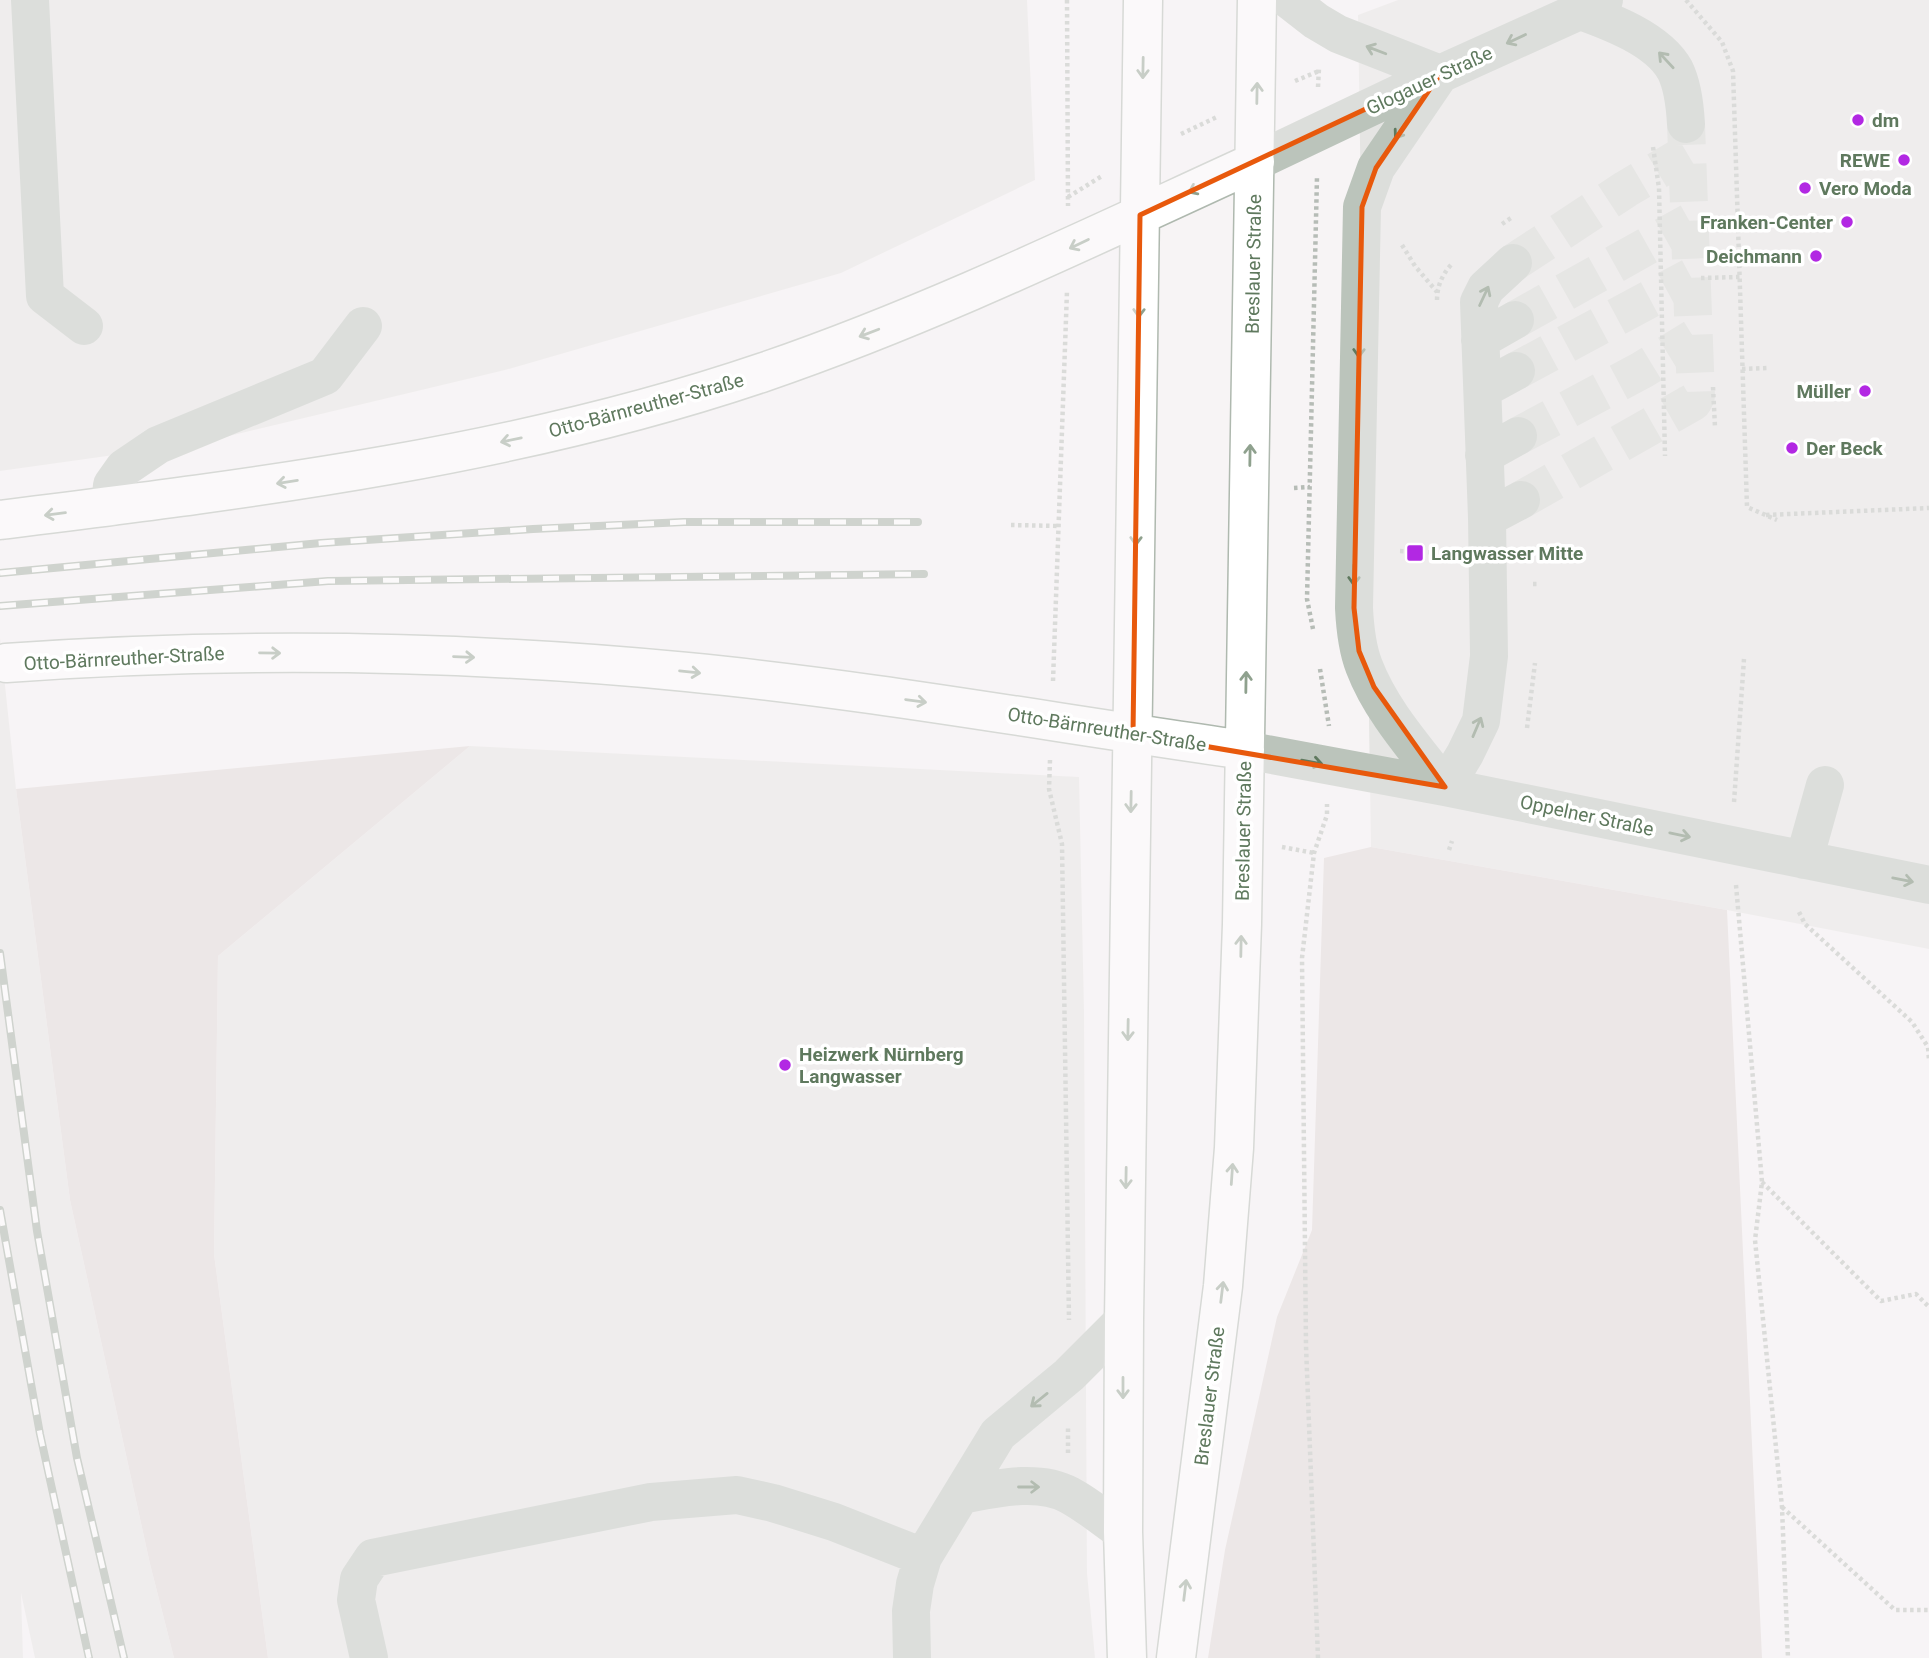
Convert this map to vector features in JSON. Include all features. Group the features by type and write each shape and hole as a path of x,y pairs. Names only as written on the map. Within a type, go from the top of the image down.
{"main road":[{"path":"1127,1658 1123,1532 1124,1320 1143,0"},
{"name":"Breslauer Straße","path":"1176,1658 1223,1286 1238,1061 1257,0"},
{"name":"Otto-Bärnreuther-Straße","path":"0,520 191,497 400,463 605,418 737,380 936,307 1255,162"},
{"name":"Otto-Bärnreuther-Straße","path":"6,663 114,656 258,653 409,655 583,663 794,684 1245,750"}],"street":[{"path":"30,0 45,296 84,326"},
{"path":"1289,0 1338,34 1440,74 1376,169 1362,207 1354,608 1359,651 1374,687 1406,737 1445,787 1465,754 1483,712 1489,656 1479,302 1486,288 1513,263"},
{"path":"1591,5 1607,20 1633,33 1660,53 1674,69 1684,97 1686,124"},
{"name":"Glogauer Straße","path":"1255,162 1591,5"},
{"path":"1480,340 1515,320"},
{"path":"110,507 112,485 124,468 158,445 325,376 363,326"},
{"path":"1483,389 1516,371"},
{"path":"1484,455 1518,436"},
{"path":"1487,519 1521,500"},
{"name":"Oppelner Straße","path":"1245,750 1445,787 1929,886"},
{"path":"1804,860 1825,785"},
{"path":"912,1658 911,1611 923,1557 998,1434 1069,1375 1124,1320"},
{"path":"961,1495 1004,1488 1038,1487 1067,1493 1123,1532"},
{"path":"369,1658 356,1600 359,1579 373,1558 651,1502 737,1495 835,1522 923,1557"}],"path":[{"path":"1067,0 1068,249 1049,789 1062,845 1069,1375 1067,1493"},
{"path":"1686,0 1722,42 1733,71 1747,507 1777,520"},
{"path":"1315,640 1307,599 1317,132"},
{"path":"1650,136 1659,188 1665,456"},
{"path":"1701,278 1740,277"},
{"path":"1742,369 1769,368"},
{"path":"1713,387 1715,427"},
{"path":"1294,488 1310,487"},
{"path":"1765,515 1929,508"},
{"path":"1011,525 1059,526"},
{"path":"1400,551 1423,553"},
{"path":"1533,584 1540,584"},
{"path":"1734,802 1744,659"},
{"path":"1527,728 1535,663"},
{"path":"1320,667 1325,695"},
{"path":"1318,1658 1306,1346 1302,958 1314,853 1327,815"},
{"path":"1449,850 1452,841"},
{"path":"1732,845 1762,1182 1755,1240 1782,1507 1788,1658"},
{"path":"1799,912 1805,924 1912,1023 1928,1047 1929,1060"},
{"path":"1762,1182 1881,1301 1916,1294 1929,1307"},
{"path":"1782,1507 1895,1610 1929,1610"}],"highlighted area":[{"path":"1440,74 1376,168 1362,207 1354,608 1359,651 1374,687 1445,787 1133,734 1140,215"}],"shaded area":[{"path":"0,0 1027,0 1035,180 841,273 505,370 200,443 0,471"},
{"path":"1398,0 1929,0 1929,949 1371,847 1358,15"},
{"path":"0,638 16,789 70,1200 150,1564 174,1658 35,1658 21,1593 23,1658 0,1658"},
{"path":"470,746 1079,777 1084,1011 1087,1573 1095,1658 268,1658 214,1254 218,956"},
{"path":"470,746 218,956 214,1254 268,1658 174,1658 150,1564 70,1200 16,789"},
{"path":"1371,847 1727,910 1762,1658 1208,1658 1225,1550 1277,1317 1312,1230 1324,858"}],"tunnel":[{"path":"1521,500 1693,402 1696,396 1686,124"},
{"path":"1513,263 1626,189 1687,153"},
{"path":"1515,320 1690,222"},
{"path":"1516,371 1691,277"},
{"path":"1518,436 1642,370 1694,338"}],"railway":[{"path":"0,573 321,543 533,529 684,522 918,522"},
{"path":"0,606 328,581 924,574"},
{"path":"0,953 37,1231 77,1458 124,1658"},
{"path":"0,1210 40,1434 89,1658"}],"place":[{"name":"dm","path":"1858,120"},
{"name":"REWE","path":"1904,160"},
{"name":"Vero Moda","path":"1805,188"},
{"name":"Franken-Center","path":"1847,222"},
{"name":"Deichmann","path":"1816,256"},
{"name":"Müller","path":"1865,391"},
{"name":"Der Beck","path":"1792,448"},
{"name":"Langwasser Mitte","path":"1415,553"},
{"name":"Heizwerk Nürnberg Langwasser","path":"785,1065"}]}
